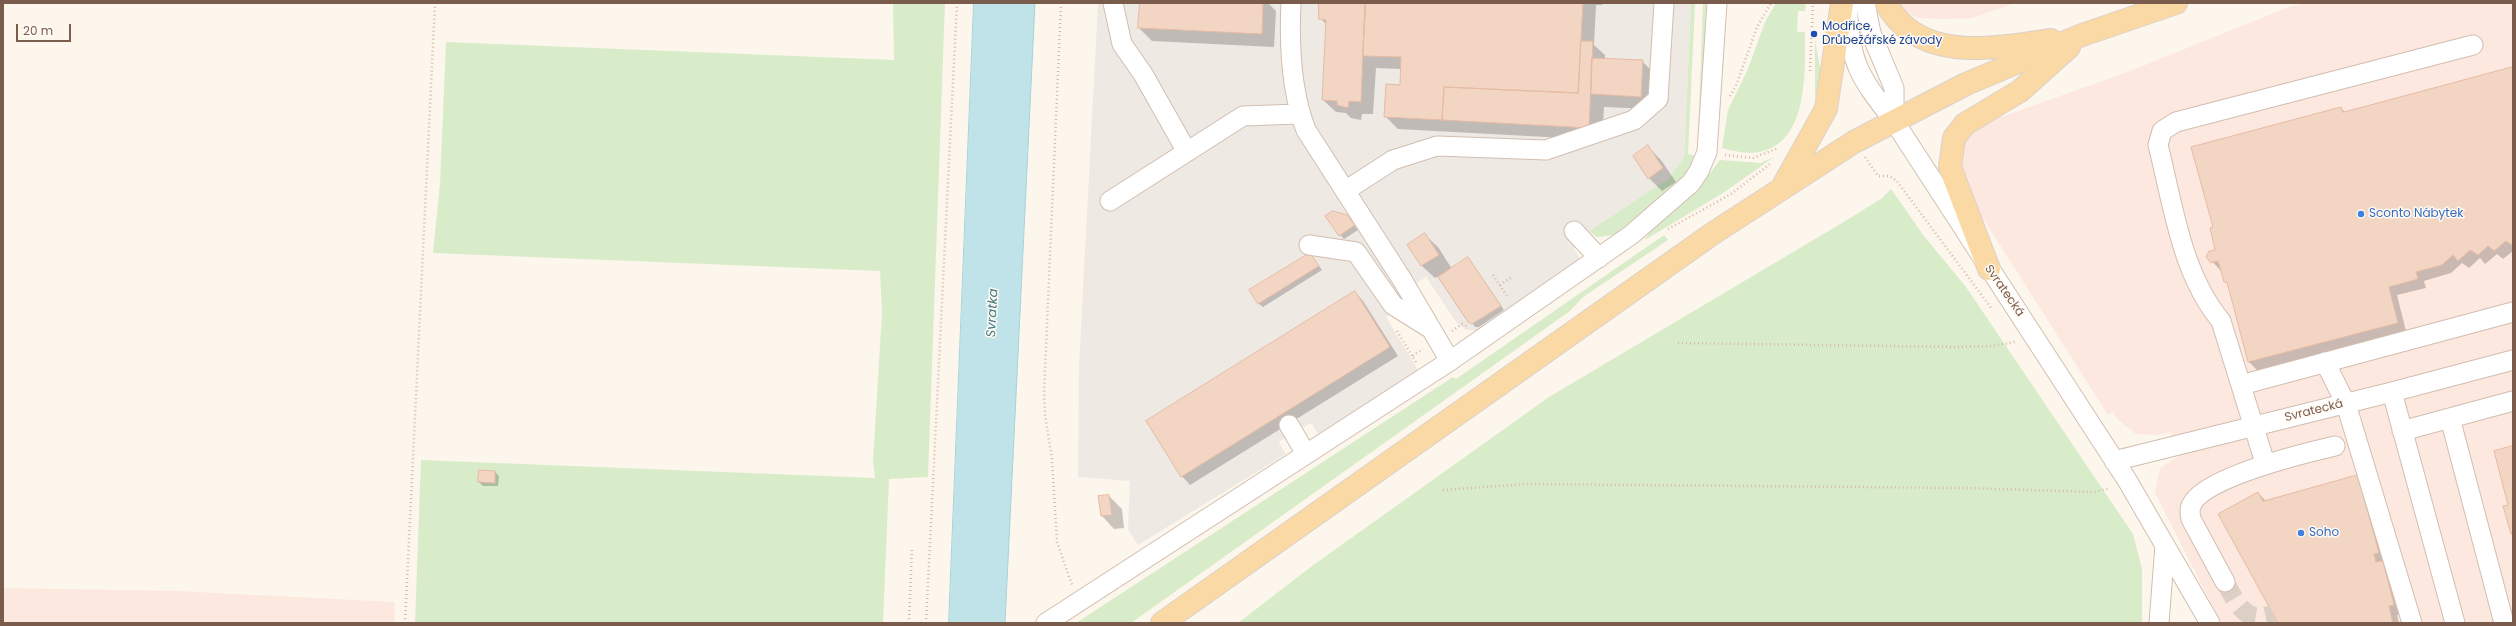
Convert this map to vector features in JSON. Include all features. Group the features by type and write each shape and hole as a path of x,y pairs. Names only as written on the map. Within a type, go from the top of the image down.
{"main road":[{"path":"1782,189 1826,109 1842,3"},
{"path":"1886,3 1900,22 1916,36 1950,46 1975,49 1994,49 2082,35"},
{"path":"1162,623 1712,234 1854,142 1966,84 2082,35 2176,3"},
{"path":"1989,269 1950,167 1954,138 1965,124 2020,91 2082,35"}],"street":[{"path":"1113,3 1122,44 1143,74 1187,152"},
{"path":"1291,3 1293,77 1299,114 1306,130 1450,361"},
{"path":"1345,191 1393,160 1437,146 1546,150 1634,120 1658,99 1664,3"},
{"path":"1046,623 1450,361 1631,236 1691,183 1699,171 1707,152 1716,3"},
{"name":"Svratecká","path":"1846,3 1850,42 1855,63 1865,84 1894,121 2127,480 2210,623"},
{"path":"1866,3 1871,33 1894,88 1894,121"},
{"path":"2264,463 2221,321 2206,302 2186,255 2158,145 2162,131 2176,122 2473,45"},
{"path":"1110,201 1243,116 1299,114"},
{"path":"1574,231 1599,258"},
{"path":"1309,245 1356,252 1393,305 1431,329"},
{"path":"2241,385 2513,312"},
{"name":"Svratecká","path":"2114,461 2346,404 2513,360"},
{"path":"2325,362 2346,404 2412,623"},
{"path":"2392,392 2455,623"},
{"path":"2402,431 2513,401"},
{"path":"2450,418 2504,623"},
{"path":"1289,425 1306,454"},
{"path":"2225,582 2191,519 2192,505 2199,496 2209,489 2264,463 2335,446"},
{"path":"2160,623 2164,545"}],"path":[{"path":"405,623 435,3"},
{"path":"926,623 957,3"},
{"path":"1061,3 1044,414 1052,460 1058,549 1078,602"},
{"path":"1726,101 1736,86 1758,27 1771,3"},
{"path":"1810,79 1813,3"},
{"path":"1707,152 1753,158 1778,150 1783,145"},
{"path":"1664,232 1731,194 1774,162"},
{"path":"1500,285 1512,277"},
{"path":"1393,324 1412,356"},
{"path":"1678,343 1992,346 2015,342 2033,334"},
{"path":"1443,490 1527,484 1966,488 2094,492 2112,488 2127,480"},
{"path":"909,623 912,548"}],"shaded area":[{"path":"1098,3 1691,3 1684,157 1669,178 1589,231 1574,249 1581,260 1485,331 1466,330 1456,322 1426,277 1399,294 1405,305 1386,317 1419,372 1318,434 1312,424 1309,424 1280,441 1279,443 1286,454 1138,545 1128,530 1130,481 1078,477 1079,367"},
{"path":"1900,3 2015,3 1972,18 1947,19 1917,18 1906,11"},
{"path":"2306,3 2513,3 2513,623 2221,623 2155,493 2160,468 2178,457 2171,432 2157,435 2136,434 2117,419 2113,412 2108,415 1972,201 1953,154 1966,133 1990,121 2125,73 2289,7"},
{"path":"3,588 178,591 395,602 394,623 3,623"}],"green space":[{"path":"893,3 945,3 928,477 889,479 883,623 415,623 421,460 875,478 873,462 882,312 880,271 433,253 440,184 446,42 894,60"},
{"path":"1691,3 1695,3 1688,154 1697,156 1686,173 1669,191 1614,235 1597,237 1589,231 1669,178 1684,157"},
{"path":"1703,3 1706,3 1701,142 1698,142"},
{"path":"1776,3 1806,3 1805,11 1798,11 1797,32 1805,32 1805,68 1800,108 1793,125 1783,139 1769,149 1750,153 1722,148 1728,110 1748,69 1765,22"},
{"path":"1815,39 1823,86 1821,99 1815,97"},
{"path":"1774,157 1723,193 1645,240 1649,232 1695,193 1720,160 1760,163"},
{"path":"1891,189 1924,236 1966,287 2133,534 2142,569 2142,623 1238,623 1312,566 1549,397 1847,220 1882,198"},
{"path":"1664,235 1668,240 1583,297 1570,311 1131,623 1076,623 1453,377 1456,379"}],"water":[{"name":"Svratka","path":"974,3 1035,3 1005,623 949,623"}],"building":[{"path":"1140,3 1263,3 1262,34 1138,28"},
{"path":"1319,3 1365,3 1361,102 1349,101 1348,108 1337,105 1337,101 1322,100 1326,20 1319,19"},
{"path":"1366,3 1583,3 1578,93 1444,87 1442,120 1384,117 1386,84 1400,85 1401,57 1363,56"},
{"path":"1581,41 1593,41 1589,128 1442,120 1444,87 1578,93"},
{"path":"1592,58 1643,60 1641,97 1591,94"},
{"name":"Sconto Nábytek","path":"2513,67 2513,246 2506,241 2494,251 2488,246 2478,255 2470,250 2458,261 2453,255 2442,265 2416,272 2418,279 2389,287 2398,323 2248,362 2227,282 2224,282 2218,261 2211,263 2206,257 2209,251 2215,250 2210,228 2213,227 2191,147 2341,107 2343,112"},
{"path":"1648,145 1663,168 1648,179 1633,156"},
{"path":"1333,211 1347,215 1355,225 1339,236 1325,216"},
{"path":"1425,233 1439,255 1421,266 1407,245"},
{"path":"1310,253 1319,266 1258,304 1249,290"},
{"path":"1468,257 1501,306 1472,324 1468,322 1438,277"},
{"path":"1355,291 1390,347 1181,477 1146,421"},
{"path":"2513,446 2513,534 2511,534 2503,506 2508,505 2494,451"},
{"path":"479,470 495,471 495,483 478,482"},
{"name":"Soho","path":"2358,475 2379,553 2374,554 2376,562 2383,561 2394,605 2389,606 2393,623 2278,623 2218,514 2258,492 2263,501"},
{"path":"1109,495 1112,515 1101,516 1098,496"}],"tunnel":[{"path":"2225,582 2233,597 2243,610 2256,617 2264,617 2273,614"}],"place":[{"name":"Modřice, Drůbežářské závody","path":"1814,34"},
{"name":"Sconto Nábytek","path":"2361,214"},
{"name":"Soho","path":"2301,533"}]}
